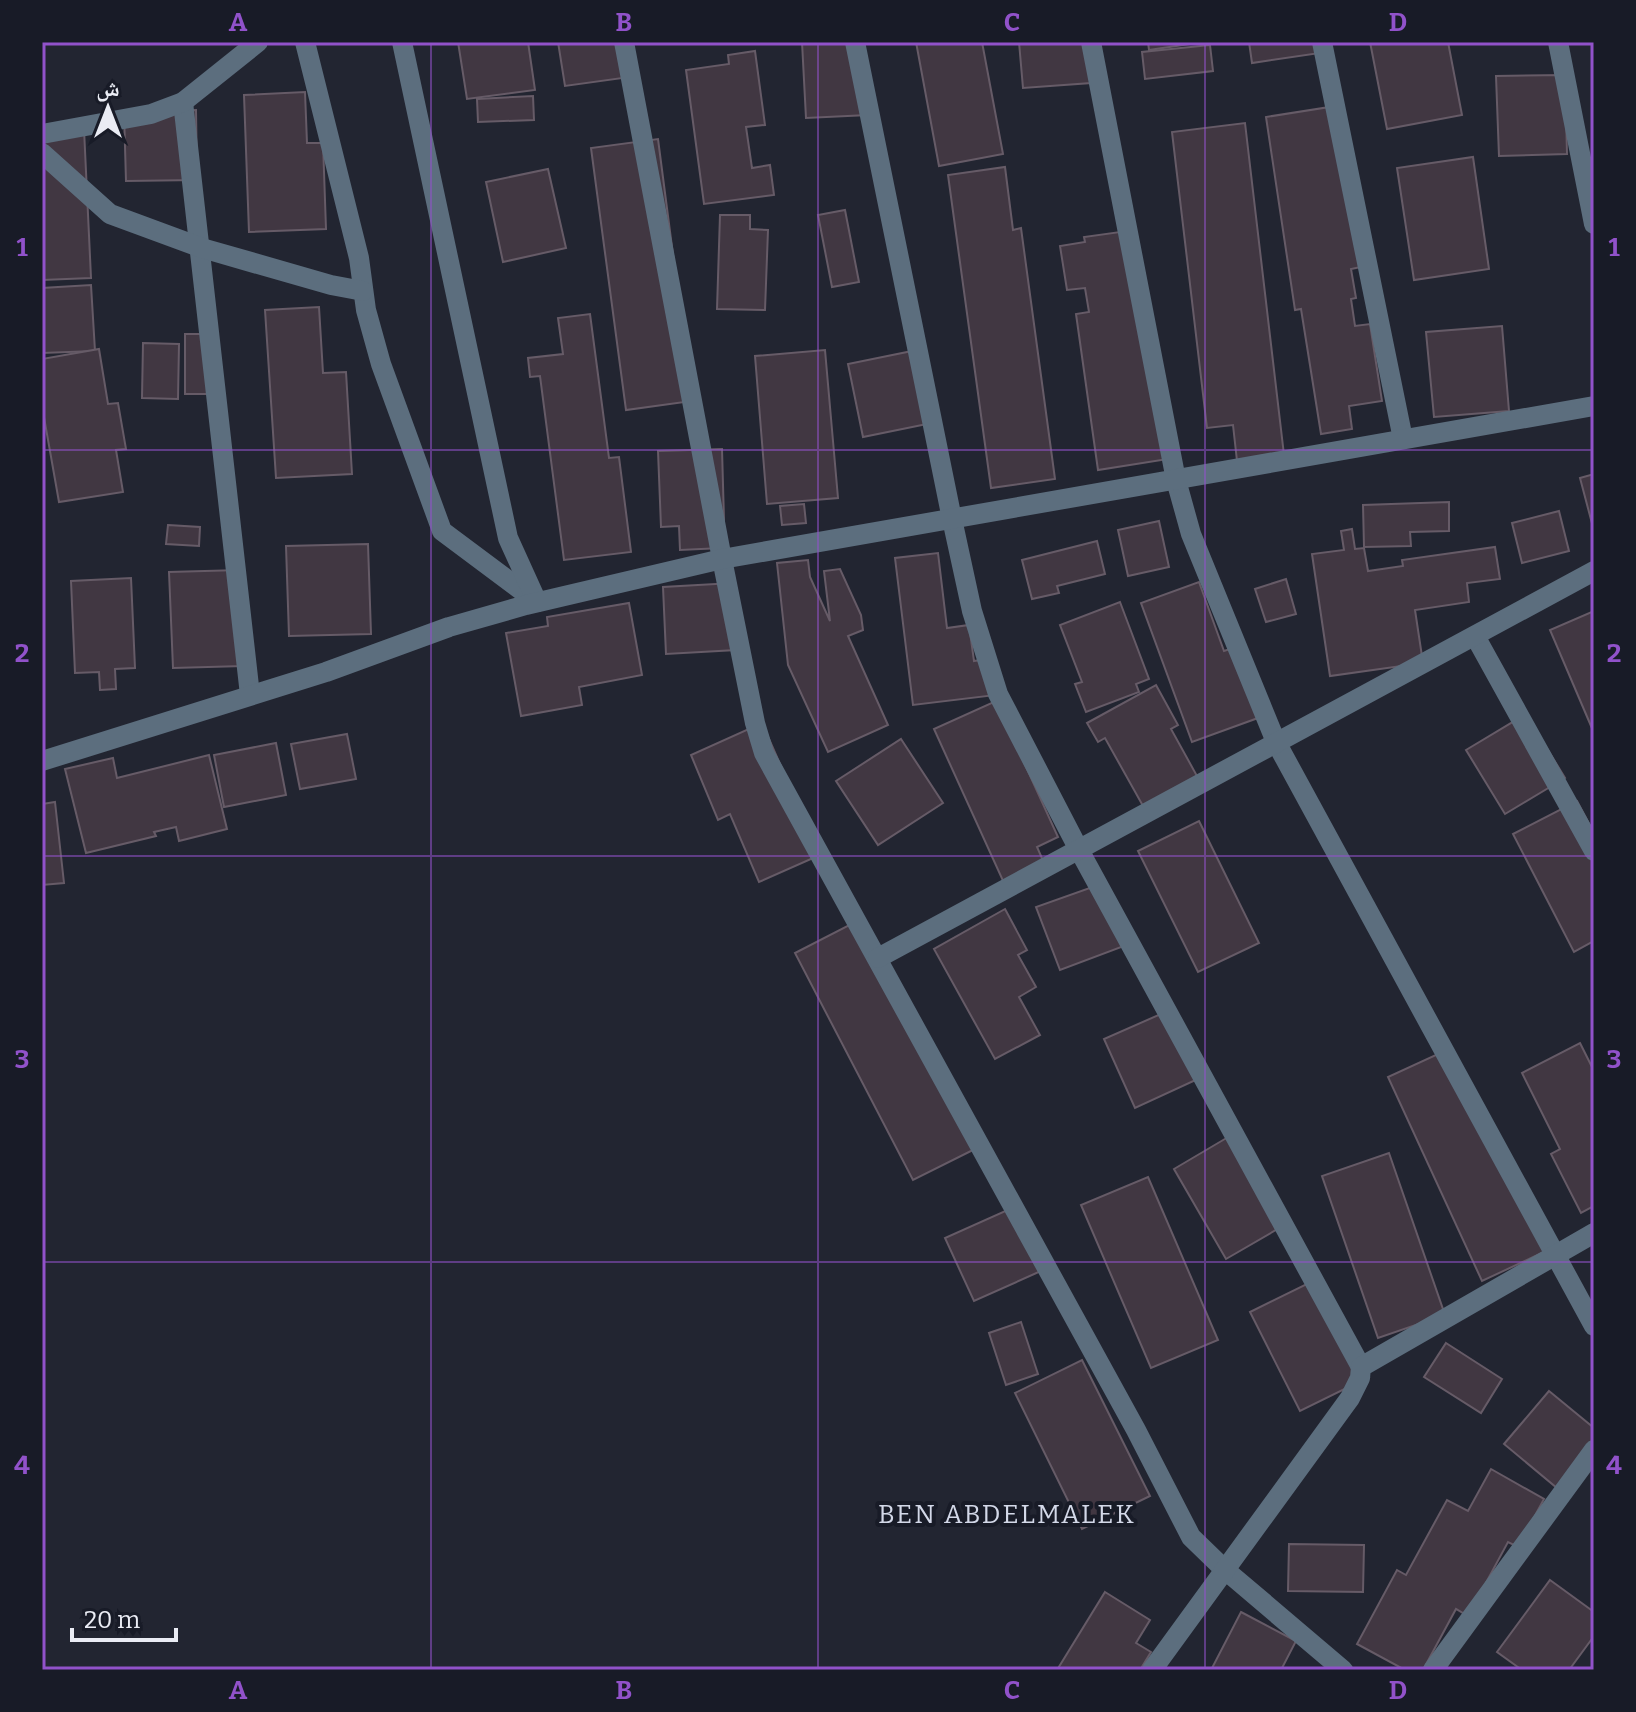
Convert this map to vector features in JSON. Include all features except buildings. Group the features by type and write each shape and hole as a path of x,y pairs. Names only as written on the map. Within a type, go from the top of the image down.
{"street":[{"path":"42,134 151,114 183,102 258,42"},
{"path":"305,42 359,258 363,291 381,364 442,531 458,546 537,602"},
{"path":"402,42 508,538 537,602"},
{"path":"624,42 722,559 755,723 764,753 1191,1537 1343,1670"},
{"path":"855,42 972,611 998,694 1078,848 1361,1367 1360,1378 1350,1398 1152,1670"},
{"path":"1091,42 1176,480 1191,534 1276,742 1594,1326"},
{"path":"1322,42 1403,439"},
{"path":"1558,42 1594,224"},
{"path":"183,102 202,248 250,695"},
{"path":"42,153 110,214 202,248 331,285 363,291"},
{"path":"42,761 326,672 449,627 537,602 722,559 1594,406"},
{"path":"878,958 1594,571"},
{"path":"1475,636 1594,851"},
{"path":"1361,1367 1594,1233"},
{"path":"1433,1670 1594,1450"}],"district":[{"name":"BEN ABDELMALEK","path":"1007,1514"}]}
